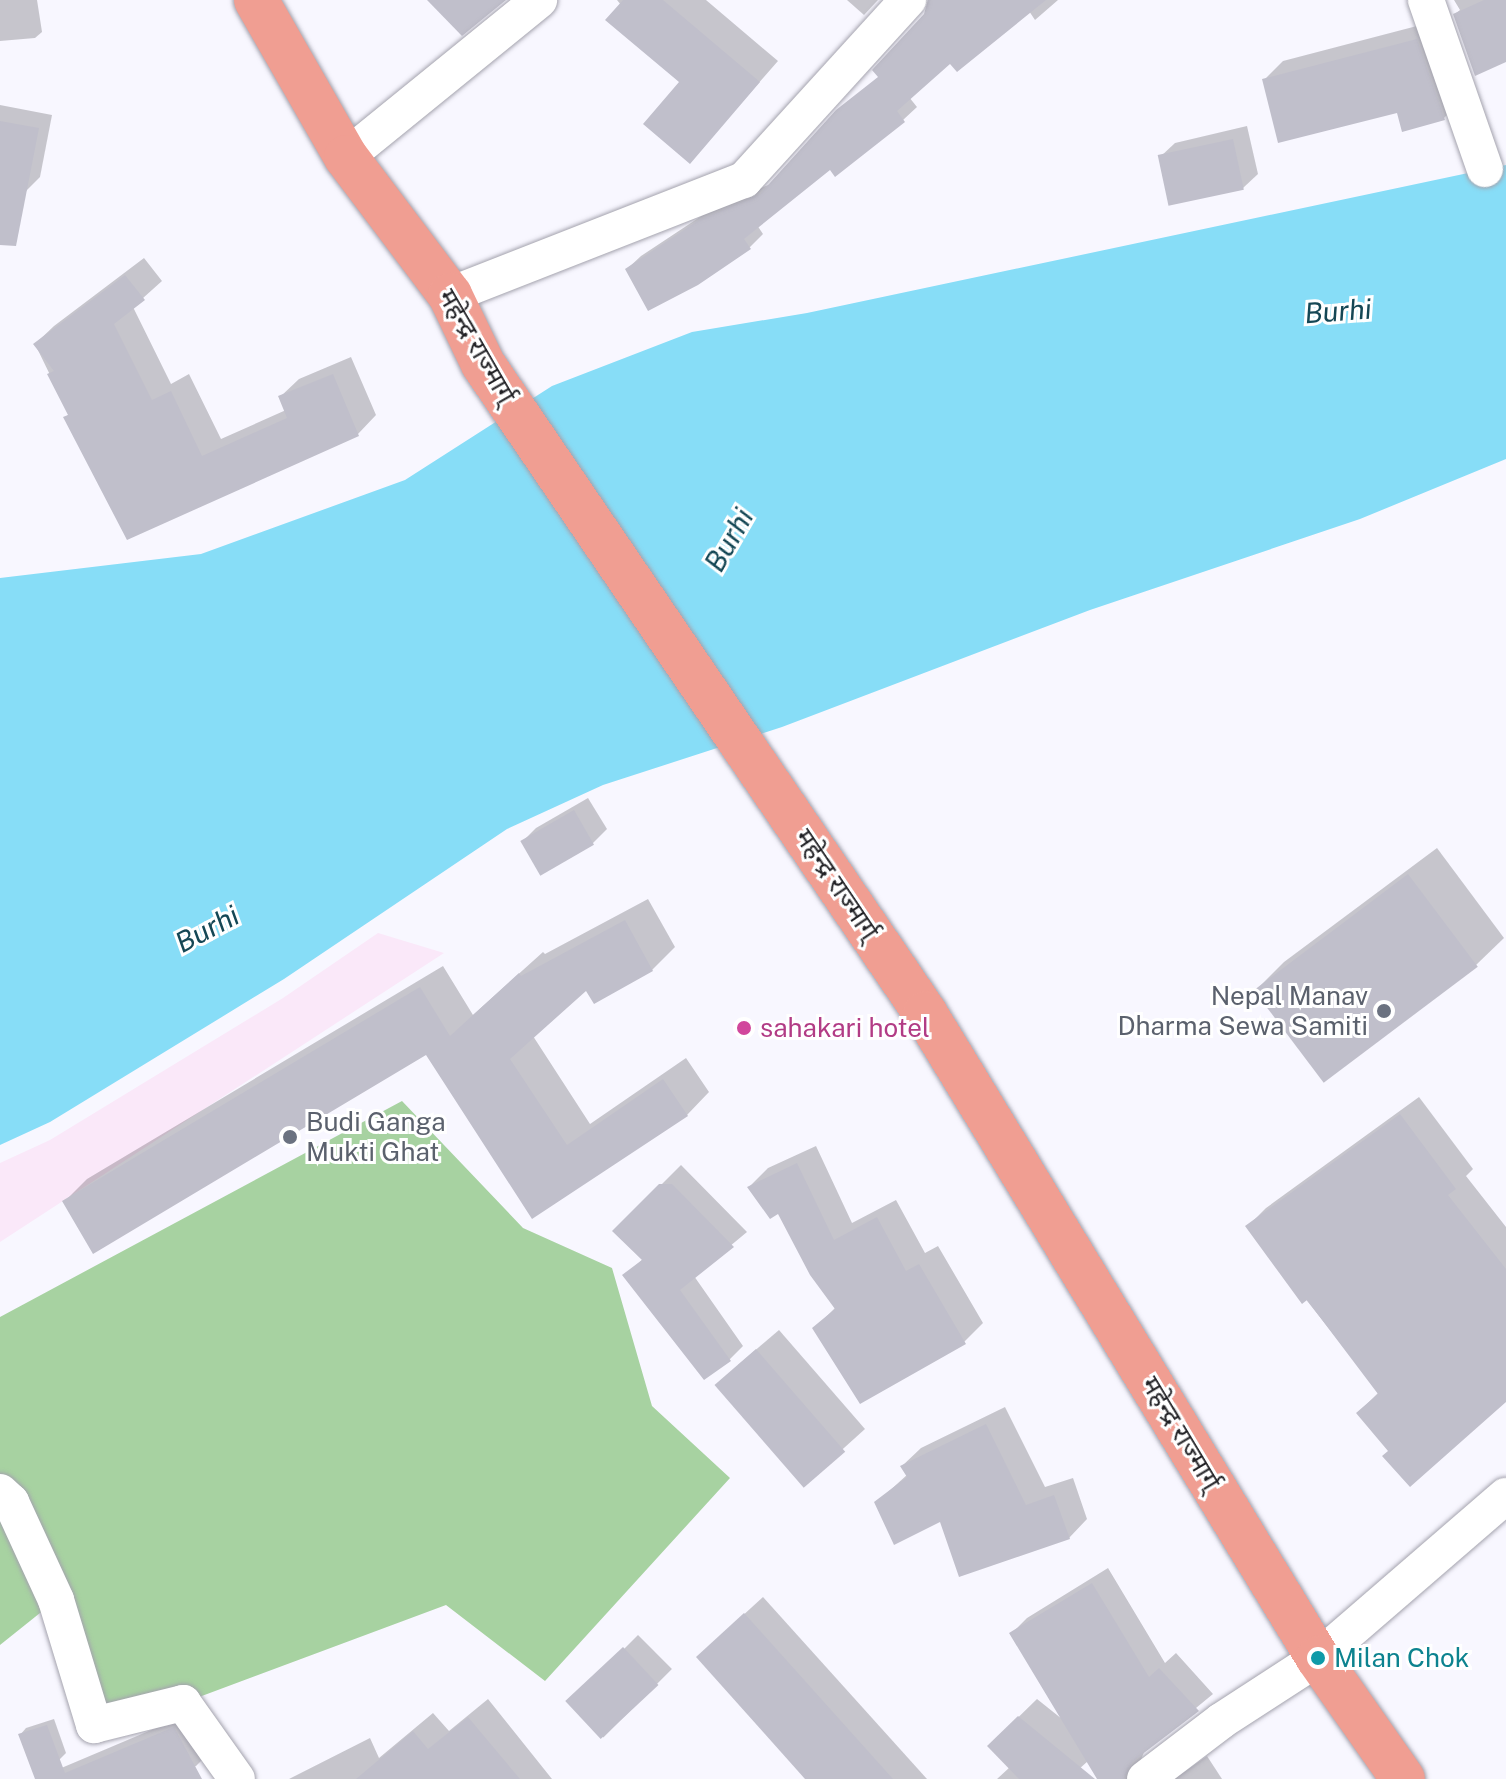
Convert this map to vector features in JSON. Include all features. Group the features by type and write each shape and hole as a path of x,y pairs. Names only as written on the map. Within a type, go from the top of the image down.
{"highway":[{"name":"महेन्द्र राज्मार्ग्","path":"256,0 346,157 450,295 483,364 925,1013 1318,1658 1403,1779"}],"street":[{"path":"346,157 539,0"},
{"path":"450,295 744,180 908,0"},
{"path":"1426,0 1485,169"},
{"path":"0,1492 11,1502 56,1600 94,1725 183,1703 237,1779"},
{"path":"1145,1779 1221,1721 1318,1658 1506,1496"}],"shaded area":[{"path":"378,933 444,953 0,1242 0,1163 50,1140 283,998"}],"green space":[{"path":"402,1101 523,1228 612,1268 652,1406 730,1478 545,1681 446,1605 183,1703 94,1725 55,1601 0,1645 0,1317"}],"water":[{"name":"Burhi","path":"1506,165 1506,459 1360,519 1090,610 782,727 603,785 507,829 284,979 50,1122 0,1145 0,578 201,554 405,480 552,386 692,332 807,313"}],"building":[{"path":"427,0 506,0 462,36"},
{"path":"623,0 663,0 760,82 690,164 643,124 679,82 605,20"},
{"path":"928,0 1046,0 957,72 950,64 897,111 905,122 835,177 830,170 744,239 751,249 698,285 648,311 625,269 699,220 760,194 836,110 878,77 872,70 924,14"},
{"path":"1484,0 1506,0 1506,62 1475,76 1453,14"},
{"path":"1417,39 1445,120 1402,132 1397,113 1278,143 1262,79"},
{"path":"0,121 39,128 16,246 0,245"},
{"path":"1233,139 1244,190 1168,206 1158,155"},
{"path":"125,275 145,300 114,324 152,400 171,391 202,456 287,418 278,396 333,374 359,436 127,540 63,417 68,415 47,374 54,371 33,344"},
{"path":"574,810 594,845 540,876 520,841"},
{"path":"1408,874 1478,967 1324,1083 1254,990"},
{"path":"625,920 653,971 594,1004 586,991 510,1059 567,1145 663,1079 688,1116 532,1219 426,1055 93,1254 62,1201 420,987 450,1036 519,973 521,976"},
{"path":"1400,1114 1456,1189 1448,1195 1506,1269 1506,1402 1410,1487 1382,1456 1388,1451 1356,1413 1378,1394 1307,1300 1302,1304 1245,1226"},
{"path":"797,1163 834,1240 877,1217 906,1271 919,1264 966,1344 860,1404 812,1328 835,1309 810,1275 778,1214 770,1219 747,1187"},
{"path":"659,1184 672,1184 734,1247 680,1290 731,1361 704,1380 622,1275 642,1260 612,1231"},
{"path":"756,1349 845,1452 804,1488 714,1385"},
{"path":"986,1424 1026,1505 1054,1495 1070,1539 959,1577 940,1522 894,1545 874,1502 907,1477 900,1466"},
{"path":"1092,1583 1149,1677 1159,1668 1199,1711 1132,1762 1124,1779 1097,1779 1009,1633"},
{"path":"744,1613 893,1779 805,1779 696,1657"},
{"path":"623,1647 658,1685 601,1739 565,1701"},
{"path":"1018,1716 1095,1779 1019,1779 987,1746"},
{"path":"468,1717 520,1779 356,1779 413,1731 428,1749"},
{"path":"47,1725 65,1773 174,1727 202,1779 35,1779 18,1734"}],"place":[{"name":"Nepal Manav Dharma Sewa Samiti","path":"1384,1011"},
{"name":"sahakari hotel","path":"744,1028"},
{"name":"Budi Ganga Mukti Ghat","path":"290,1137"},
{"name":"Milan Chok","path":"1318,1658"}]}
